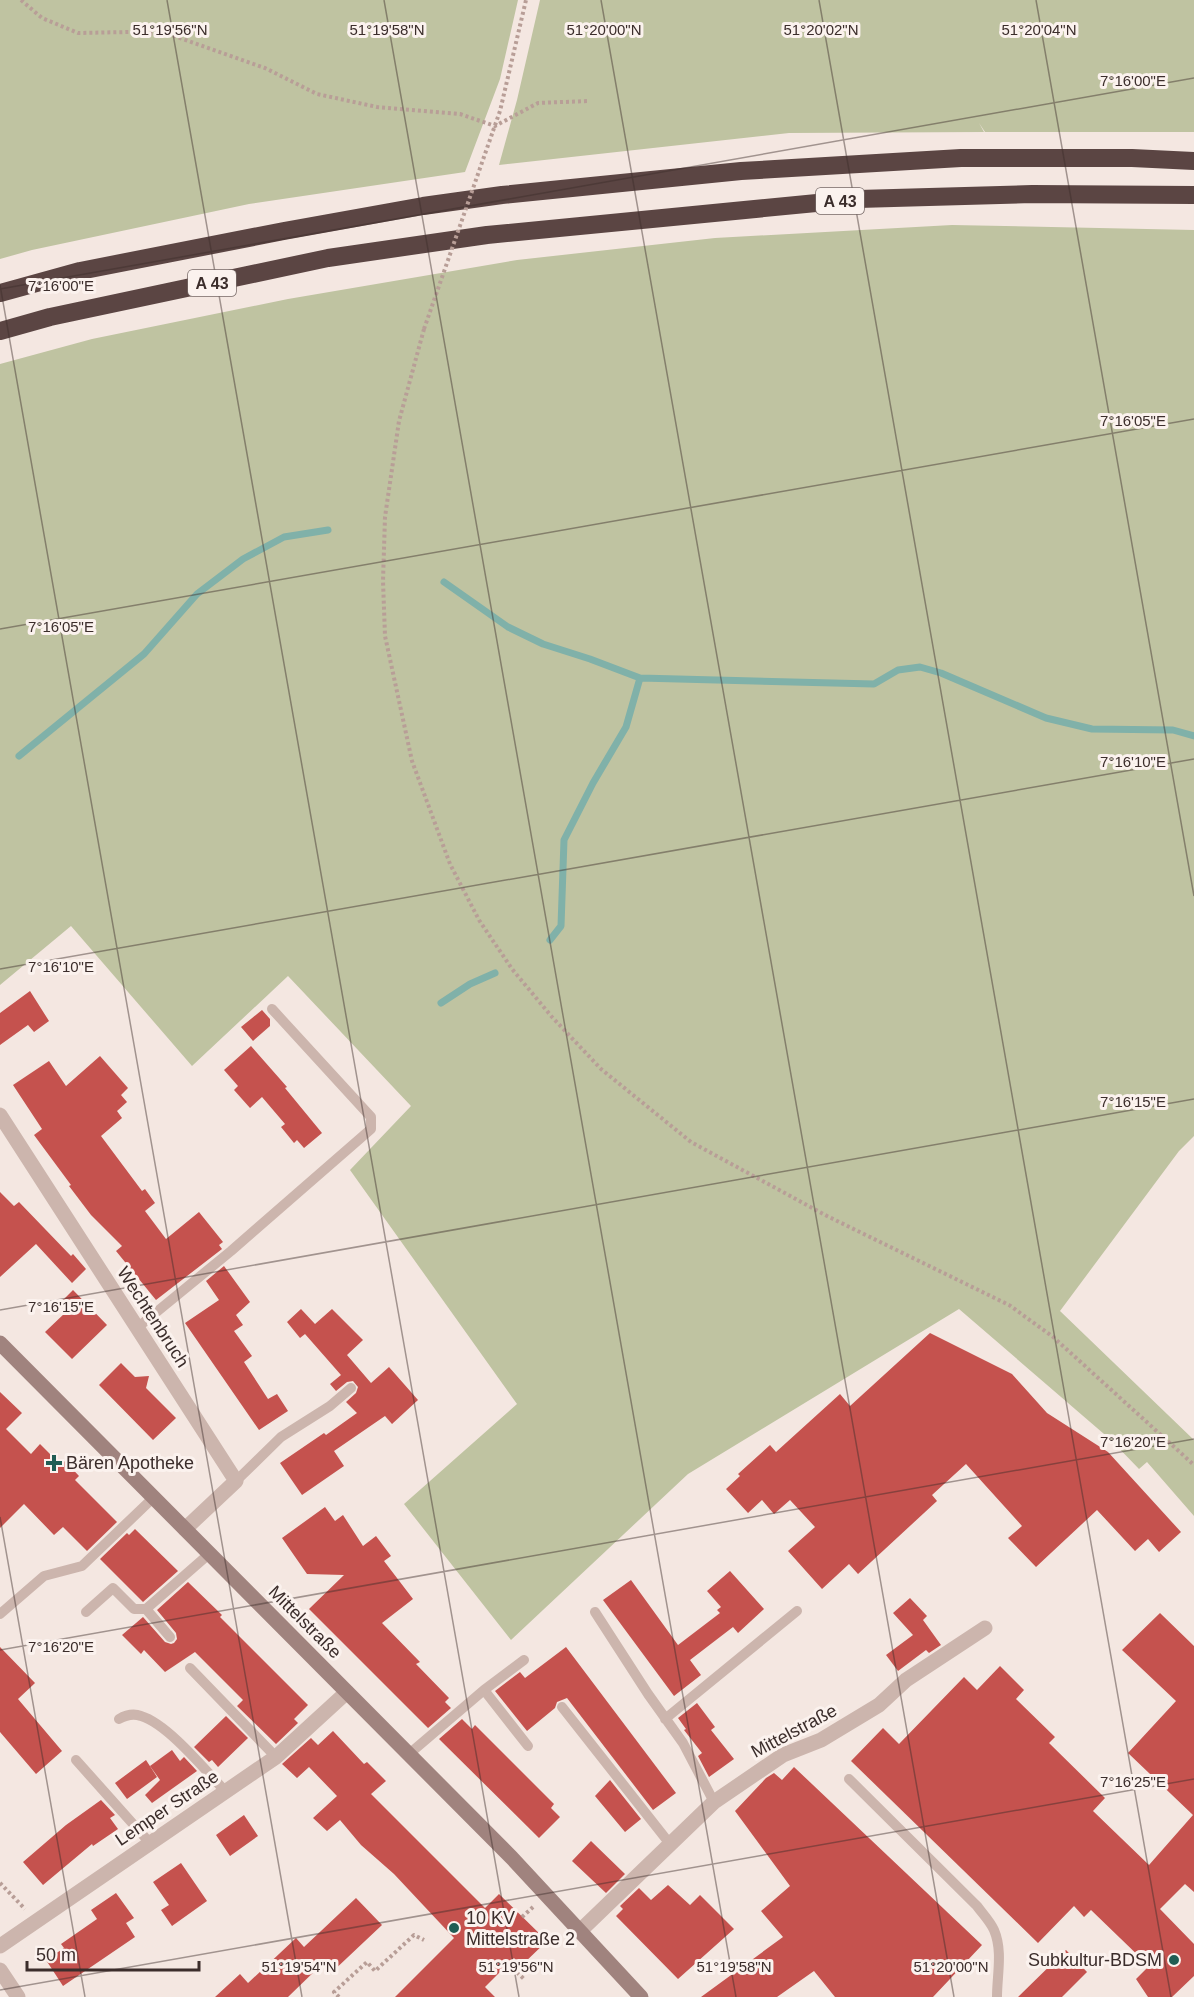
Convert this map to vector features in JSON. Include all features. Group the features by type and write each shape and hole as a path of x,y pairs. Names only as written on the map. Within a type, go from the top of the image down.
{"highway":[{"name":"A 43","path":"0,293 80,271 284,231 423,206 502,195 741,171 961,158 1132,158 1194,161"},
{"name":"A 43","path":"0,331 50,317 328,258 487,235 858,199 1032,194 1194,195"}],"main road":[{"name":"Mittelstraße","path":"0,1343 512,1858 641,1997"}],"street":[{"name":"Wechtenbruch","path":"0,1115 236,1480"},
{"path":"184,1529 236,1480"},
{"name":"Mittelstraße","path":"580,1931 714,1802 783,1755 821,1740 879,1705 906,1680 985,1628"},
{"name":"Lemper Straße","path":"0,1946 276,1757 347,1692"},
{"path":"0,1970 18,1997"}],"lane":[{"path":"137,1328 231,1251 371,1129 371,1117 272,1009"},
{"path":"236,1480 281,1437 330,1406 351,1388"},
{"path":"0,1614 44,1576 82,1566 153,1498"},
{"path":"86,1612 113,1588 134,1609 146,1609 209,1554"},
{"path":"146,1609 170,1637"},
{"path":"665,1719 797,1611"},
{"path":"595,1612 683,1743 714,1802"},
{"path":"409,1754 484,1690 524,1660"},
{"path":"190,1668 276,1757"},
{"path":"484,1690 528,1746"},
{"path":"562,1707 670,1844"},
{"path":"119,1719 127,1715 140,1715 162,1726 226,1792"},
{"path":"76,1760 150,1843"},
{"path":"849,1779 977,1906 993,1928 999,1950 997,1997"}],"path":[{"path":"21,0 42,18 78,33 129,32 171,35 265,68 317,94 377,107 460,114 494,128"},
{"path":"526,0 494,128 424,329 399,421 385,517 383,581 385,636 412,761 450,864 479,920 512,969 552,1017 601,1069 691,1142 827,1216 1009,1305 1052,1336 1194,1465"},
{"path":"494,128 538,103 588,101"},
{"path":"0,1883 35,1920"},
{"path":"339,1997 334,1992 367,1962 375,1971 414,1935 424,1940"},
{"path":"508,1964 524,1979"}],"green space":[{"path":"0,0 518,0 500,79 465,172 249,204 32,250 0,259"},
{"path":"540,0 1194,0 1194,132 985,132 979,123 984,132 789,133 499,165"},
{"path":"952,225 1194,230 1194,1136 1179,1151 1060,1311 1194,1440 1194,1516 1147,1462 1139,1469 1111,1440 959,1309 688,1474 511,1640 404,1504 517,1404 350,1170 411,1106 288,976 192,1066 71,926 0,985 0,364 92,339 288,299 517,260 715,238"}],"building":[{"path":"30,991 49,1021 34,1032 28,1025 0,1045 0,1013"},
{"path":"262,1010 270,1019 270,1026 253,1041 241,1027"},
{"path":"251,1046 287,1087 285,1088 322,1133 304,1148 297,1140 294,1143 281,1127 285,1124 262,1097 250,1108 234,1090 238,1086 224,1070"},
{"path":"100,1056 128,1088 121,1095 127,1102 117,1111 122,1118 101,1136 142,1191 145,1189 155,1203 145,1211 166,1239 199,1212 223,1242 219,1245 222,1249 156,1300 116,1251 122,1246 91,1215 34,1135 42,1129 13,1085 49,1061 66,1086"},
{"path":"0,1192 14,1206 19,1202 86,1269 72,1283 36,1244 0,1277"},
{"path":"224,1266 250,1302 236,1315 243,1325 234,1331 252,1356 244,1362 268,1399 277,1394 288,1411 259,1430 185,1323 219,1300 206,1281"},
{"path":"73,1290 107,1325 72,1359 45,1332 66,1312 59,1304"},
{"path":"301,1309 315,1324 332,1309 363,1340 347,1355 371,1383 389,1367 418,1400 392,1424 385,1416 334,1451 344,1466 302,1495 280,1463 357,1413 346,1402 356,1393 358,1387 353,1381 347,1382 336,1391 330,1384 341,1375 305,1334 300,1338 287,1322"},
{"path":"930,1333 1012,1374 1047,1413 1108,1452 1181,1532 1159,1552 1148,1539 1135,1551 1097,1510 1036,1567 1008,1538 1022,1526 966,1464 932,1495 937,1501 858,1574 849,1564 822,1589 788,1551 815,1527 790,1500 774,1514 762,1500 748,1513 726,1489 740,1476 738,1474 770,1445 776,1452 840,1394 850,1406"},
{"path":"121,1363 135,1377 149,1376 146,1388 176,1418 153,1440 99,1385"},
{"path":"0,1392 22,1413 6,1429 31,1454 40,1444 61,1465 65,1461 79,1476 75,1480 117,1522 87,1551 63,1527 54,1535 24,1504 0,1528"},
{"path":"325,1507 335,1521 343,1515 363,1546 376,1536 391,1556 384,1561 413,1599 382,1623 420,1662 416,1664 449,1698 445,1702 451,1708 428,1728 309,1609 344,1575 307,1574 282,1538"},
{"path":"135,1529 178,1571 143,1602 100,1559 127,1533 129,1535"},
{"path":"730,1571 764,1609 738,1633 733,1627 690,1660 701,1675 674,1696 603,1600 631,1580 678,1645 720,1613 717,1610 721,1607 707,1591"},
{"path":"188,1582 308,1705 294,1719 298,1723 276,1744 237,1706 243,1700 195,1652 165,1672 144,1650 141,1654 122,1635 143,1617 165,1642 174,1643 177,1639 176,1633 157,1610"},
{"path":"910,1598 927,1616 923,1620 941,1645 929,1653 926,1650 898,1671 886,1655 913,1635 893,1613"},
{"path":"1160,1613 1194,1646 1194,1892 1185,1884 1160,1909 1194,1944 1194,1976 1172,1997 1148,1997 1136,1979 1149,1966 1091,1910 1084,1917 1074,1906 1038,1943 851,1761 883,1728 899,1744 964,1677 977,1690 1000,1666 1024,1690 1016,1699 1055,1737 1049,1743 1105,1798 1093,1811 1149,1865 1193,1815 1128,1753 1176,1701 1122,1650"},
{"path":"0,1647 35,1683 18,1699 62,1751 36,1774 0,1732"},
{"path":"566,1647 676,1793 653,1810 567,1698 557,1702 555,1708 527,1731 495,1691 520,1672 525,1678"},
{"path":"697,1703 715,1727 711,1730 734,1759 709,1777 698,1756 702,1753 684,1730 686,1729 678,1718"},
{"path":"226,1716 248,1738 218,1767 212,1760 209,1762 194,1747"},
{"path":"462,1719 472,1729 475,1725 554,1804 551,1808 560,1817 539,1838 439,1739"},
{"path":"333,1731 364,1764 367,1762 386,1781 371,1794 485,1908 499,1894 547,1941 521,1966 514,1958 485,1987 495,1997 395,1997 454,1938 394,1874 361,1845 340,1820 327,1831 313,1818 337,1796 309,1767 297,1778 282,1764 311,1738 318,1745"},
{"path":"172,1750 180,1761 184,1757 197,1771 152,1803 145,1795 160,1780 150,1766"},
{"path":"146,1760 157,1777 127,1799 115,1783"},
{"path":"794,1767 982,1945 933,1997 835,1997 814,1971 777,1997 701,1997 783,1937 761,1911 790,1886 735,1811 766,1778 774,1773 782,1780"},
{"path":"610,1780 641,1819 625,1832 595,1796"},
{"path":"101,1800 115,1815 110,1818 118,1829 93,1846 92,1844 43,1885 23,1862 66,1825"},
{"path":"244,1815 258,1836 230,1856 216,1835"},
{"path":"591,1841 625,1874 606,1893 572,1861"},
{"path":"181,1863 207,1901 172,1926 161,1910 169,1905 153,1882"},
{"path":"668,1885 690,1905 700,1895 734,1929 678,1979 616,1916 623,1909 620,1906 639,1888 651,1900"},
{"path":"116,1893 134,1918 126,1923 135,1937 63,1986 46,1960 64,1948 61,1944 97,1919 91,1910"},
{"path":"356,1898 382,1925 330,1974 321,1965 288,1997 215,1997 240,1974 248,1983 296,1938 304,1947"},
{"path":"1066,1950 1087,1972 1062,1997 1018,1997"}],"waterway":[{"path":"19,756 144,654 197,594 243,559 284,537 328,530"},
{"path":"444,582 508,627 543,644 640,678 874,684 898,670 920,667 941,673 1046,718 1092,729 1173,730 1194,736"},
{"path":"550,940 561,926 564,840 593,783 626,727 640,678"},
{"path":"441,1003 470,984 495,973"}],"place":[{"name":"Bären Apotheke","path":"54,1463"},
{"name":"10 KV Mittelstraße 2","path":"454,1928"},
{"name":"Subkultur-BDSM","path":"1174,1960"}]}
